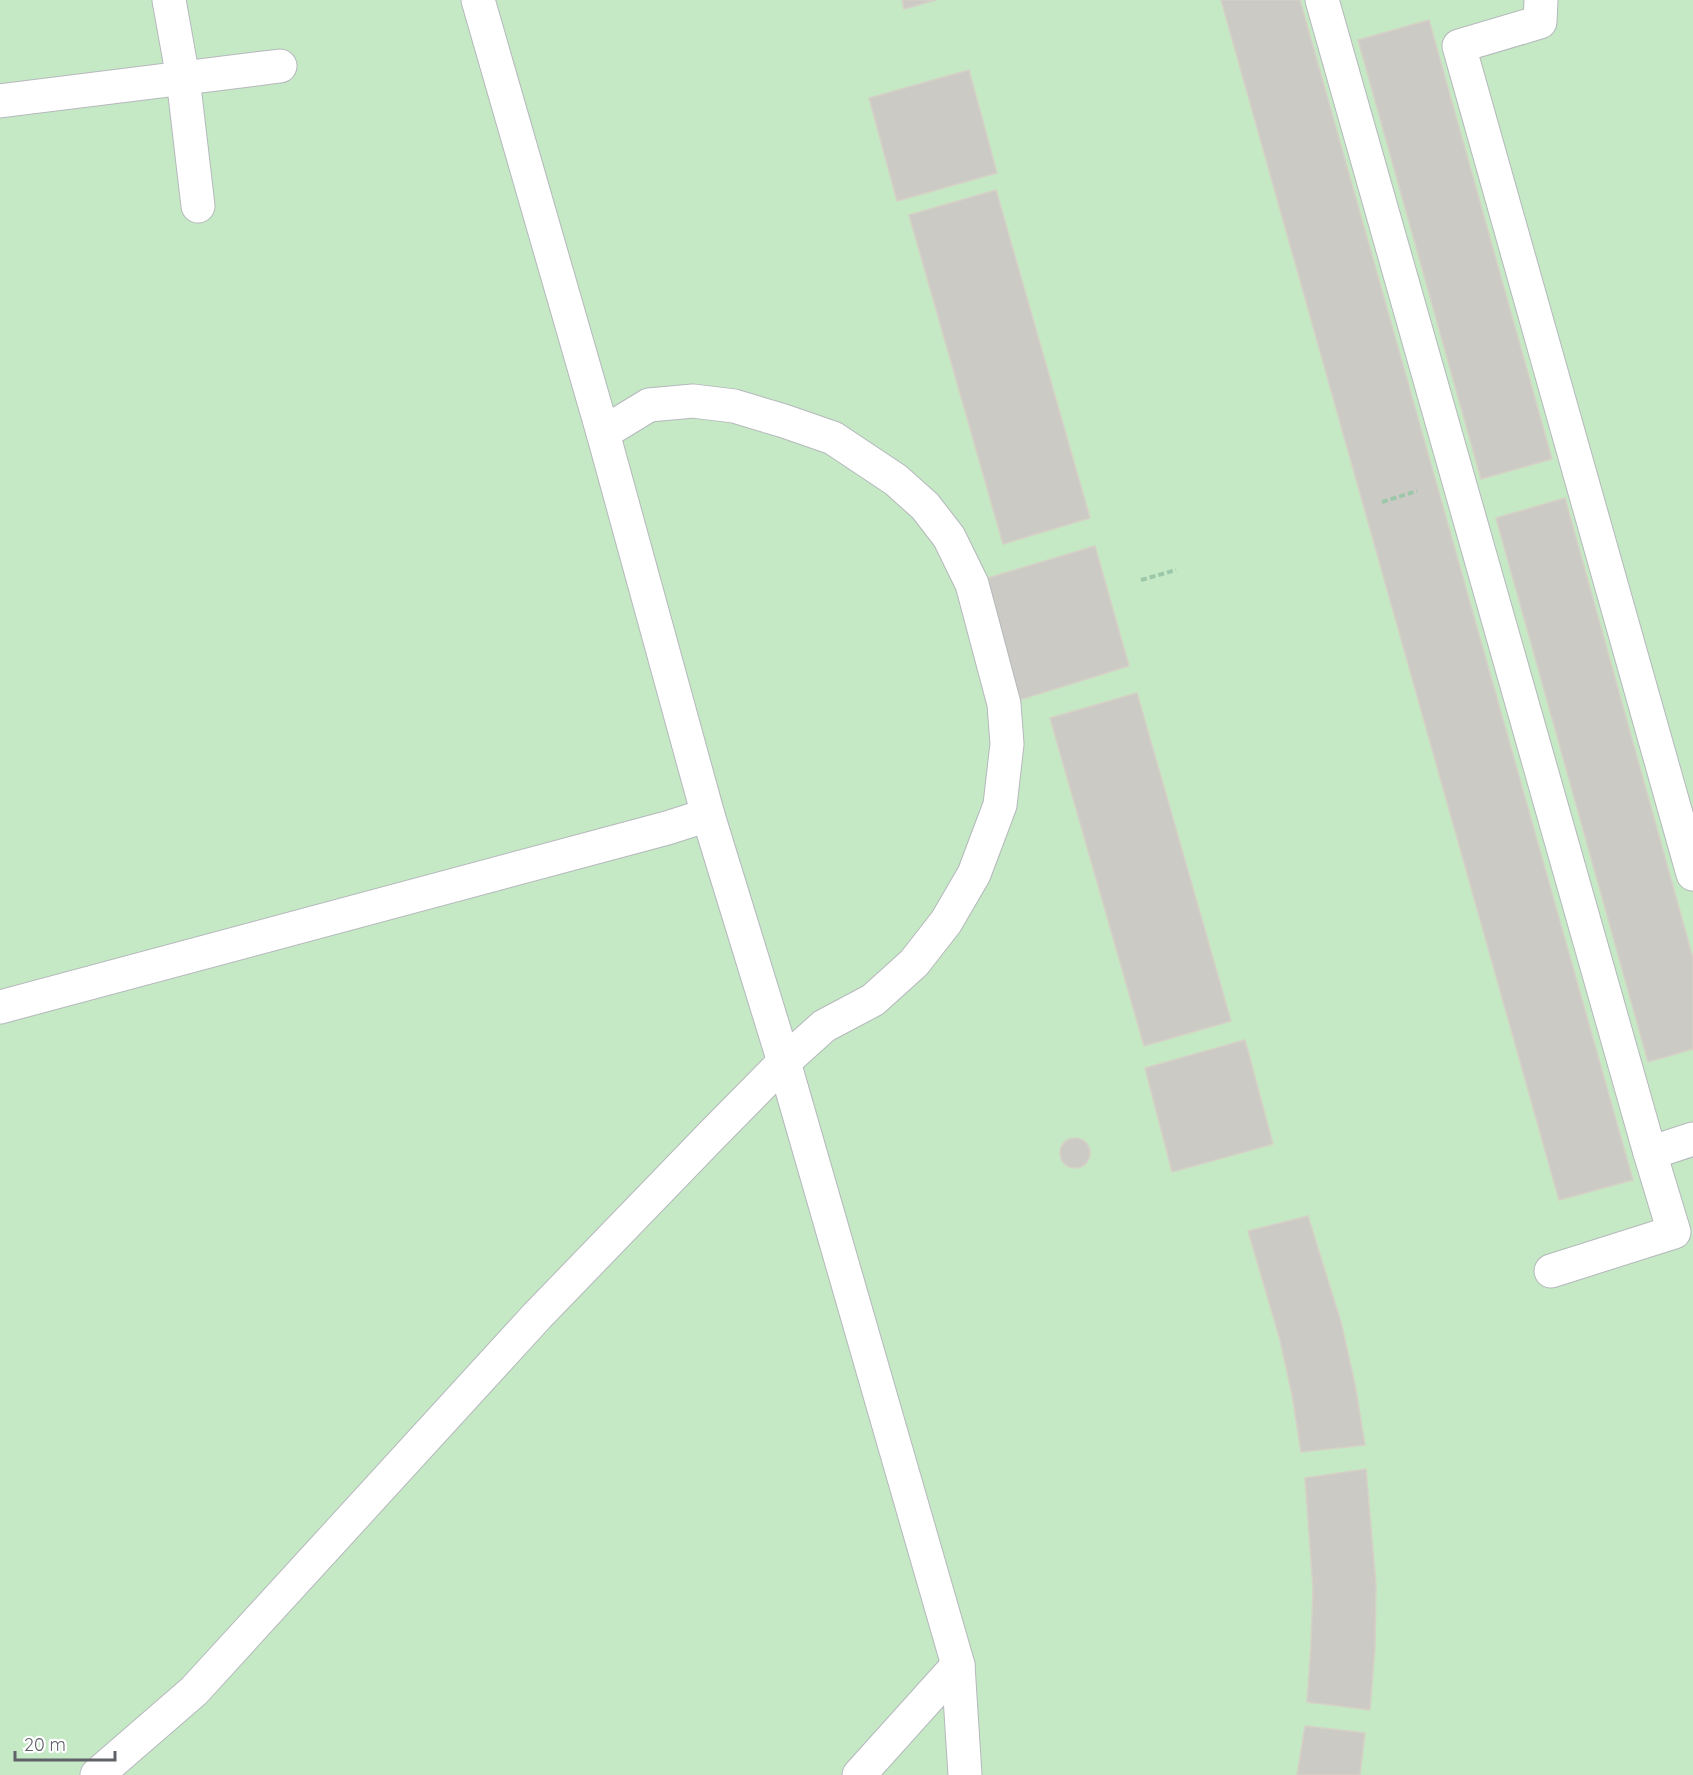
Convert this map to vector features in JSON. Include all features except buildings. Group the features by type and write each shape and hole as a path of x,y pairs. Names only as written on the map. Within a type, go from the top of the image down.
{"lane":[{"path":"169,0 183,78 198,206"},
{"path":"478,0 603,433 708,815 784,1062 958,1665 965,1775"},
{"path":"1322,0 1674,1232 1551,1271"},
{"path":"1541,0 1540,22 1460,46 1693,874"},
{"path":"0,101 280,66"},
{"path":"97,1775 194,1691 537,1316 784,1062 824,1026 873,1000 914,963 946,922 974,874 1000,805 1007,744 1004,704 972,584 949,537 925,506 896,480 833,438 734,406 693,401 649,405 603,433"},
{"path":"0,1007 667,828 708,815"},
{"path":"1650,1153 1693,1139"},
{"path":"860,1775 958,1665"}],"path":[{"path":"1382,502 1417,491"},
{"path":"1142,580 1176,570"}],"green space":[{"path":"0,0 1693,0 1693,1775 0,1775"}]}
